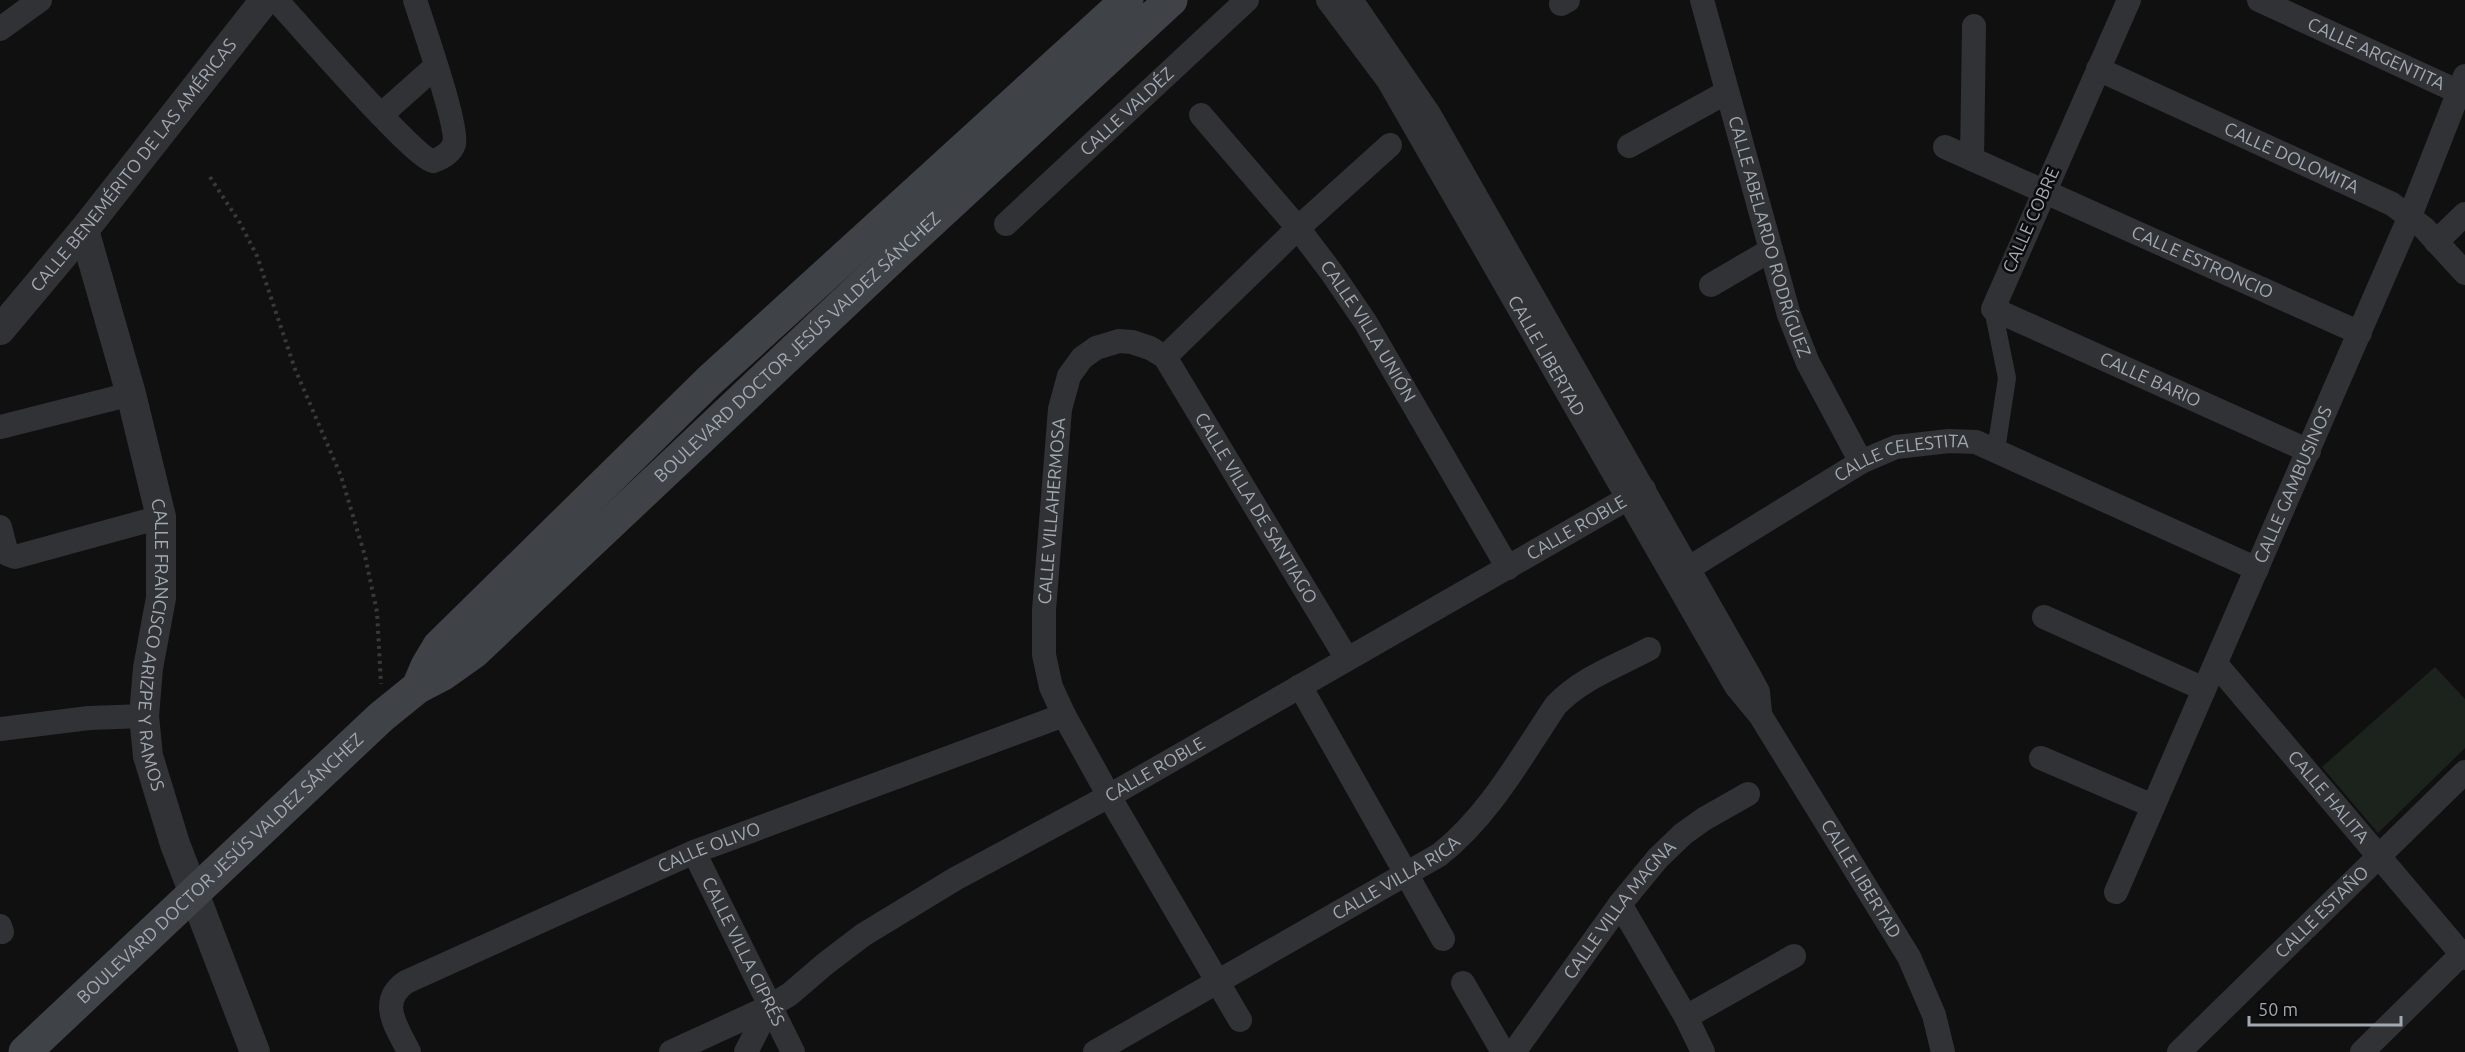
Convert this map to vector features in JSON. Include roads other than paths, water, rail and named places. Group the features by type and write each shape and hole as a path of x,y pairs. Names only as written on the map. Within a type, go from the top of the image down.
{"main road":[{"name":"BOULEVARD DOCTOR JESÚS VALDEZ SÁNCHEZ","path":"418,687 439,646 709,381 1126,0"},
{"name":"BOULEVARD DOCTOR JESÚS VALDEZ SÁNCHEZ","path":"25,1052 381,717 418,687 443,674 474,651 862,286 1172,0"},
{"path":"838,263 862,286"}],"street":[{"path":"0,29 40,0"},
{"name":"CALLE BENEMÉRITO DE LAS AMÉRICAS","path":"0,330 84,230 265,0"},
{"path":"276,0 381,115 423,157 433,161 451,150 455,137 415,0"},
{"name":"CALLE VALDÉZ","path":"1006,224 1247,0"},
{"name":"CALLE LIBERTAD","path":"1328,0 1369,38"},
{"name":"CALLE LIBERTAD","path":"1351,0 1388,80 1635,494 1736,686 1760,715 1909,957 1934,1014 1943,1052"},
{"name":"CALLE ABELARDO RODRÍGUEZ","path":"1702,0 1771,250 1799,341 1821,388 1861,462"},
{"name":"CALLE COBRE","path":"1993,309 2129,0"},
{"name":"CALLE ARGENTITA","path":"2259,0 2462,84"},
{"path":"1972,159 1974,26"},
{"path":"381,115 435,67"},
{"name":"CALLE DOLOMITA","path":"2098,69 2376,196 2410,216 2465,273"},
{"name":"CALLE GAMBUSINOS","path":"2116,892 2360,333 2410,216 2462,84"},
{"path":"1629,146 1727,92"},
{"name":"CALLE VILLA UNIÓN","path":"1201,115 1298,228 1366,323 1508,567"},
{"path":"1165,357 1298,228 1390,145"},
{"name":"CALLE ESTRONCIO","path":"1945,147 2360,333"},
{"path":"2436,242 2465,214"},
{"name":"CALLE FRANCISCO ARIZPE Y RAMOS","path":"84,230 132,394 161,517 161,598 148,668 144,716 148,756 158,792 193,892 255,1052"},
{"path":"1711,285 1771,250"},
{"path":"1986,446 2007,378 1993,309"},
{"name":"CALLE BARIO","path":"1993,309 2309,451"},
{"name":"CALLE VILLAHERMOSA","path":"1165,357 1150,348 1132,342 1108,343 1082,358 1069,376 1062,396 1044,610 1044,655 1051,687 1064,715 1108,796 1240,1020"},
{"name":"CALLE VILLA DE SANTIAGO","path":"1165,357 1347,659"},
{"path":"0,426 132,394"},
{"name":"CALLE CELESTITA","path":"1689,568 1861,462 1896,447 1949,441 1986,446 2257,569"},
{"name":"CALLE LIBERTAD","path":"1635,494 1689,568 1758,692 1760,715"},
{"name":"CALLE ROBLE","path":"671,1052 769,1007 790,994 863,935 955,879 1108,796 1635,494"},
{"path":"0,526 7,554 15,557 161,517"},
{"path":"2044,618 2204,689"},
{"name":"CALLE VILLA RICA","path":"1095,1052 1406,874 1460,838 1480,815 1556,705 1569,692 1585,680 1649,649"},
{"name":"CALLE HALITA","path":"2216,664 2464,954"},
{"path":"1300,686 1443,939"},
{"name":"CALLE OLIVO","path":"409,1052 394,1021 391,997 395,990 406,982 694,852 1064,715"},
{"path":"0,729 99,717 144,716"},
{"path":"2042,758 2153,806"},
{"name":"CALLE ESTAÑO","path":"2178,1052 2465,772"},
{"name":"CALLE VILLA MAGNA","path":"1514,1052 1620,904 1658,858 1683,834 1704,819 1748,794"},
{"name":"CALLE VILLA CIPRÉS","path":"694,852 793,1052"},
{"path":"1620,904 1686,1017 1703,1052"},
{"path":"2362,1052 2464,954"},
{"path":"1686,1017 1794,956"},
{"path":"1463,983 1503,1052"},
{"path":"746,1052 769,1007"}]}
